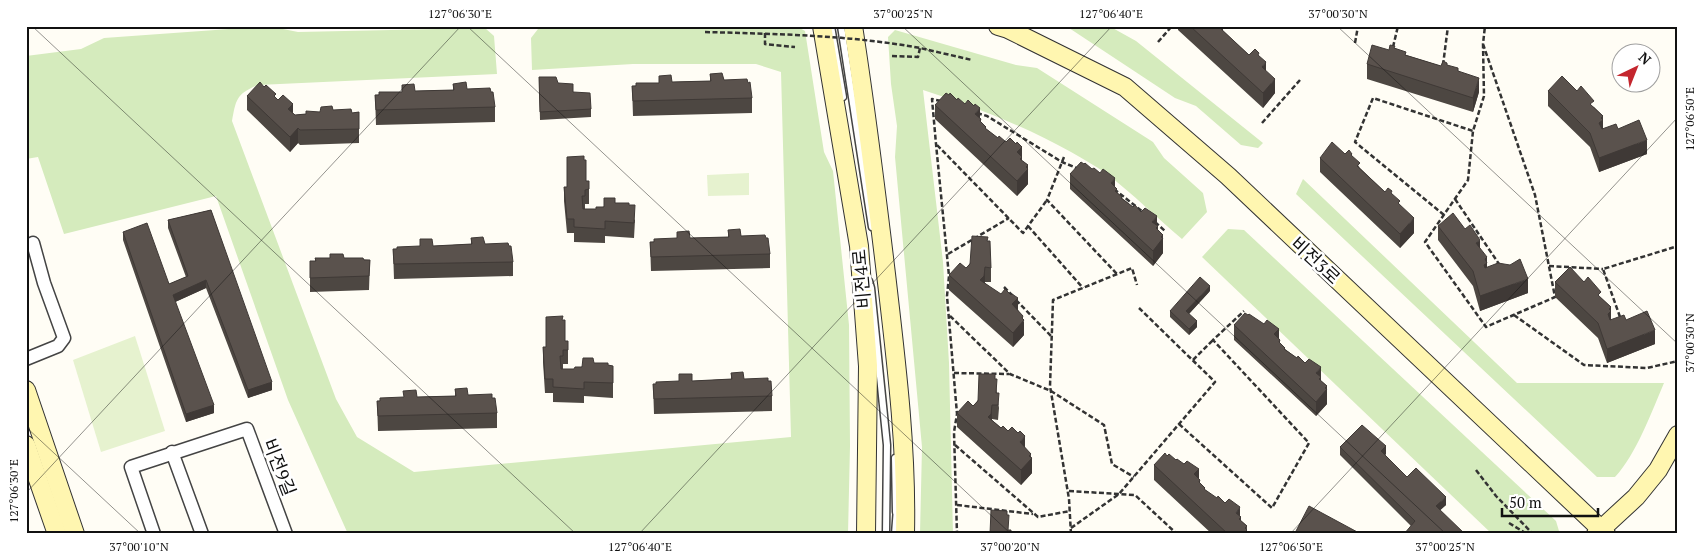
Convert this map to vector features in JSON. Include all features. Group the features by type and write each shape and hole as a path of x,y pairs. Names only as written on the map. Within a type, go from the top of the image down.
{"street":[{"name":"비전4로","path":"822,26 866,243 868,366 866,534"},
{"name":"비전4로","path":"853,26 865,103 899,375 905,534"},
{"name":"비전3로","path":"998,26 1008,29 1125,87 1228,176 1601,532"},
{"path":"26,360 58,346 64,338 44,282 33,243"},
{"path":"26,390 74,534"},
{"name":"비전9길","path":"154,534 131,466 247,428 286,534"},
{"path":"1601,532 1636,497 1658,470 1678,435"},
{"path":"26,445 58,534"},
{"path":"172,452 202,534"}],"lane":[{"path":"831,26 844,108"},
{"path":"842,26 888,445 886,534"},
{"path":"853,165 871,288"},
{"path":"878,269 882,308"},
{"path":"895,446 895,534"},
{"path":"896,512 904,478"}],"path":[{"path":"1158,42 1172,26"},
{"path":"1355,43 1358,26"},
{"path":"1391,55 1398,26"},
{"path":"1442,72 1448,26"},
{"path":"1483,44 1535,195 1556,297 1486,328 1425,242 1468,180 1473,131 1484,96 1483,44 1485,26"},
{"path":"705,32 790,34 869,41 920,48 972,60"},
{"path":"765,33 765,44 795,47"},
{"path":"892,56 918,57 920,48"},
{"path":"1262,124 1300,80"},
{"path":"1444,215 1355,142 1373,98 1473,131"},
{"path":"942,102 932,99 949,276 947,296 957,414 954,432 957,534"},
{"path":"969,110 987,116 1062,162 1080,170"},
{"path":"936,144 1023,233 1047,200 1064,156"},
{"path":"1112,188 1145,214"},
{"path":"1455,199 1505,271"},
{"path":"1047,200 1117,274"},
{"path":"947,255 1009,218"},
{"path":"1152,220 1165,231"},
{"path":"1028,226 1083,288"},
{"path":"1549,266 1604,269 1678,246"},
{"path":"1072,534 1068,491 1051,391 1053,300 1132,268 1137,285"},
{"path":"1604,269 1621,321"},
{"path":"1004,287 1052,337"},
{"path":"1071,528 1119,494 1214,382 1139,308"},
{"path":"1193,361 1244,311"},
{"path":"949,315 1010,374"},
{"path":"1514,315 1584,365 1647,368 1678,361"},
{"path":"1179,424 1272,508 1309,443 1214,340"},
{"path":"954,373 1010,374 1051,391 1104,425 1112,464 1134,477"},
{"path":"954,444 1038,517 1070,511"},
{"path":"1476,470 1496,496 1533,534"},
{"path":"1068,491 1135,495 1177,534"},
{"path":"956,505 1035,514"},
{"path":"1509,523 1526,534"}],"green space":[{"path":"651,26 796,26 805,31 824,152 833,171 849,325 850,446 848,534 348,534 288,400 216,196 64,234 38,157 26,159 26,56 81,49 104,38 243,28 273,27 298,32 485,28 494,36 497,74 258,85 245,91 236,103 232,121 336,399 357,437 414,472 791,437 781,72 756,64 633,64 532,70 531,38 538,29"},
{"path":"1066,26 1109,26 1136,41 1263,143 1258,148 1241,145 1196,106 1175,98"},
{"path":"895,30 1016,65 1037,68 1153,142 1164,158 1203,193 1207,212 1182,239 1094,165 999,117 923,90 943,262 949,363 953,534 920,534 922,447 895,157 897,126 891,84 888,37"},
{"path":"749,173 749,195 708,196 707,175"},
{"path":"1303,179 1517,383 1664,383 1637,445 1615,477 1597,477 1296,194"},
{"path":"1228,229 1244,230 1556,521 1559,531 1557,534 1492,534 1202,257"},
{"path":"135,336 165,431 101,452 73,360"}],"building":[{"path":"1190,26 1220,26 1249,55 1255,49 1259,53 1258,55 1266,62 1262,67 1275,79 1263,93"},
{"path":"1372,45 1389,50 1390,45 1395,46 1394,48 1406,52 1405,55 1441,66 1443,61 1447,65 1458,68 1458,71 1479,78 1473,98 1367,64"},
{"path":"722,73 724,80 747,79 748,83 750,82 752,98 633,101 632,86 636,86 636,83 659,83 659,76 671,75 672,82 711,81 710,74"},
{"path":"1562,76 1577,91 1581,86 1594,101 1590,104 1603,116 1601,118 1603,120 1599,123 1602,129 1616,124 1618,129 1639,120 1647,140 1599,158 1590,133 1548,91"},
{"path":"539,77 556,77 558,83 573,84 573,92 590,93 591,109 540,112"},
{"path":"260,82 264,87 266,85 276,94 274,96 278,100 283,95 293,104 288,109 295,115 306,114 306,111 320,112 321,107 332,106 333,110 351,109 352,113 359,112 359,129 300,130 298,128 290,137 247,96"},
{"path":"466,82 467,89 490,88 491,92 493,92 495,107 376,110 375,95 379,95 379,92 402,92 402,85 414,84 415,91 454,90 453,84"},
{"path":"946,93 949,95 950,93 957,100 958,98 965,104 968,100 974,106 975,104 980,108 975,114 981,119 980,121 985,128 998,138 999,136 1006,142 1010,138 1022,147 1017,152 1022,157 1020,159 1028,165 1026,167 1028,169 1017,181 935,105"},
{"path":"1332,142 1345,154 1349,150 1351,155 1360,163 1357,166 1385,192 1388,188 1392,191 1391,193 1400,201 1398,203 1414,218 1400,234 1320,158"},
{"path":"584,156 584,160 586,160 586,181 589,181 589,189 585,190 585,196 582,196 583,209 604,207 604,198 615,198 615,203 635,205 634,223 605,221 605,229 574,227 574,219 567,219 564,187 567,187 567,157"},
{"path":"1081,162 1100,173 1103,169 1115,178 1111,183 1117,189 1115,191 1121,198 1133,207 1135,205 1141,212 1145,208 1157,216 1152,222 1158,226 1156,228 1163,235 1161,237 1163,238 1153,251 1070,174"},
{"path":"211,210 272,382 248,390 206,280 173,295 214,405 186,414 123,232 147,223 169,284 188,276 168,220"},
{"path":"1453,213 1465,229 1470,225 1480,240 1476,243 1487,257 1485,259 1487,263 1484,265 1485,268 1498,263 1510,265 1520,259 1528,279 1480,296 1473,271 1438,226"},
{"path":"740,229 741,236 765,235 768,238 770,254 651,257 650,242 654,242 654,239 677,238 677,232 689,231 690,238 729,237 728,230"},
{"path":"972,236 988,237 987,241 990,241 991,268 985,267 984,276 980,280 1001,294 1005,289 1011,295 1018,298 1012,304 1023,316 1024,320 1013,333 949,275 960,263 966,268 970,264"},
{"path":"483,237 485,244 508,243 511,246 513,262 394,264 393,249 397,249 397,247 420,246 420,239 432,239 433,246 472,244 471,238"},
{"path":"330,254 343,254 344,258 370,260 369,276 310,278 310,261 316,261 315,258 330,258"},
{"path":"1570,267 1584,282 1588,277 1601,292 1598,295 1611,307 1609,309 1611,311 1608,314 1610,320 1624,315 1626,320 1647,311 1655,330 1607,349 1598,323 1555,282"},
{"path":"1200,277 1210,286 1186,311 1197,321 1189,329 1170,311"},
{"path":"1245,313 1264,324 1267,320 1279,329 1274,334 1280,340 1279,342 1284,349 1297,358 1298,356 1305,363 1309,359 1321,367 1316,373 1321,377 1319,379 1327,386 1325,388 1327,389 1316,402 1234,325"},
{"path":"563,316 562,320 565,320 565,341 568,341 568,350 563,350 563,356 560,356 561,369 582,367 583,358 593,358 594,363 608,363 608,365 613,366 613,383 584,382 584,389 553,387 553,379 545,379 543,347 546,347 546,317"},
{"path":"743,372 744,379 768,378 768,381 771,381 772,396 654,399 653,384 656,384 656,382 679,381 679,374 692,374 692,381 732,379 731,373"},
{"path":"979,374 995,374 995,379 997,379 996,393 999,393 998,405 992,405 991,414 988,417 1001,428 1003,426 1008,431 1012,427 1018,433 1020,431 1025,436 1020,442 1031,454 1029,456 1032,458 1021,470 957,413 968,401 973,406 978,401"},
{"path":"467,388 468,395 492,394 492,398 495,398 497,413 378,416 377,401 380,401 380,398 404,397 403,391 416,390 417,397 456,396 455,389"},
{"path":"1362,425 1386,446 1381,451 1407,477 1416,468 1446,497 1436,506 1465,534 1404,534 1415,521 1340,447"},
{"path":"1165,453 1167,456 1169,454 1184,464 1187,461 1199,469 1194,474 1200,480 1199,482 1204,489 1217,498 1218,496 1225,503 1229,499 1240,507 1236,513 1241,517 1239,519 1247,526 1245,528 1247,530 1243,534 1228,534 1154,465"},
{"path":"1309,506 1361,534 1296,534"},
{"path":"991,510 1007,511 1007,515 1009,515 1008,530 1011,530 1011,534 990,534"}]}
